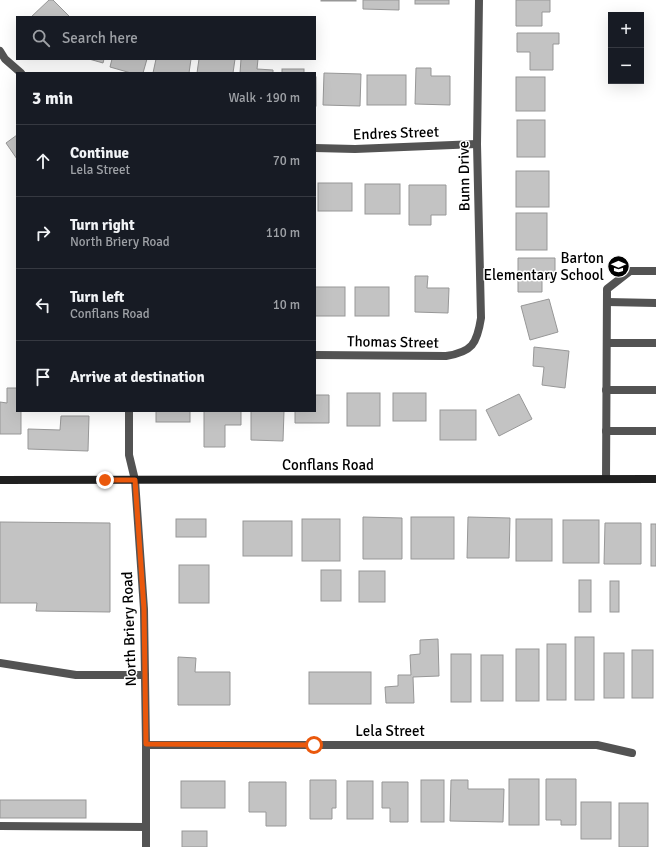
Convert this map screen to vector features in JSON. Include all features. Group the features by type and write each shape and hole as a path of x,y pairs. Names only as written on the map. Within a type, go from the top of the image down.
{"main road":[{"name":"Conflans Road","path":"0,480 656,479"}],"street":[{"name":"Bunn Drive","path":"470,348 474,343 480,329 481,318 477,144 479,0"},
{"path":"0,51 4,59 19,72"},
{"name":"Endres Street","path":"316,148 355,149 477,144"},
{"path":"606,479 607,289 630,271 656,271"},
{"path":"607,302 656,303"},
{"path":"607,343 656,343"},
{"name":"Thomas Street","path":"316,355 446,356 456,355 470,348"},
{"path":"606,390 656,390"},
{"name":"North Briery Road","path":"129,412 129,455 135,480 144,609 146,847"},
{"path":"606,431 656,431"},
{"path":"0,664 76,675 145,675"},
{"name":"Lela Street","path":"146,744 597,745 632,753"},
{"path":"0,826 146,827"}],"building":[{"path":"49,0 53,0 69,16 32,16"},
{"path":"356,0 356,1 321,1"},
{"path":"363,0 399,0 399,10 363,9"},
{"path":"415,0 449,0 449,4 415,4"},
{"path":"516,0 550,0 550,12 542,12 542,26 516,26"},
{"path":"517,33 559,33 559,44 553,44 553,70 530,70 530,52 517,52"},
{"path":"92,60 104,60 103,63"},
{"path":"112,60 147,60 143,72 128,72 110,67"},
{"path":"156,60 191,60 189,72 153,72"},
{"path":"199,60 235,60 233,72 197,72"},
{"path":"241,60 258,60 257,69 273,70 273,72 240,72"},
{"path":"416,68 431,68 431,76 450,76 450,105 415,104"},
{"path":"282,69 304,69 304,72 282,72"},
{"path":"324,73 361,74 360,106 323,105"},
{"path":"367,75 406,75 406,105 367,105"},
{"path":"516,77 545,77 545,111 516,111"},
{"path":"517,120 545,120 545,157 517,157"},
{"path":"16,136 16,158 6,143"},
{"path":"516,171 549,171 549,207 516,207"},
{"path":"318,183 352,183 352,211 318,211"},
{"path":"365,184 400,184 400,214 365,214"},
{"path":"409,185 446,185 446,215 431,215 431,225 409,225"},
{"path":"516,213 547,213 547,250 516,250"},
{"path":"518,258 555,258 555,278 542,278 542,292 518,292"},
{"path":"415,276 428,276 427,288 449,288 448,313 415,312"},
{"path":"316,287 345,287 345,316 316,316"},
{"path":"355,287 389,287 389,316 355,316"},
{"path":"549,299 558,332 530,340 521,306"},
{"path":"534,347 569,351 565,388 542,385 544,367 533,366"},
{"path":"7,388 16,388 16,412 21,412 21,434 0,434 0,402 7,403"},
{"path":"347,393 380,393 380,426 347,426"},
{"path":"393,393 426,393 426,421 393,421"},
{"path":"519,394 532,419 499,436 486,410"},
{"path":"316,395 329,395 329,423 295,423 295,412 316,412"},
{"path":"440,410 476,410 476,440 440,440"},
{"path":"156,412 190,412 190,422 156,422"},
{"path":"204,412 241,412 241,425 225,425 225,447 204,447"},
{"path":"251,412 284,412 283,441 251,440"},
{"path":"61,416 89,416 88,451 28,449 28,429 60,430"},
{"path":"363,517 402,518 402,559 363,559"},
{"path":"411,517 454,517 454,559 411,559"},
{"path":"468,517 510,518 509,558 467,558"},
{"path":"176,519 206,519 206,537 176,537"},
{"path":"302,519 340,519 340,561 302,561"},
{"path":"516,519 552,519 552,561 516,561"},
{"path":"563,520 599,520 599,563 563,563"},
{"path":"243,521 292,521 292,556 243,556"},
{"path":"0,522 110,523 110,612 36,611 37,603 0,603"},
{"path":"605,523 641,523 641,564 604,564"},
{"path":"651,524 656,524 656,566 651,566"},
{"path":"179,565 209,565 209,603 179,603"},
{"path":"321,570 341,570 341,601 321,601"},
{"path":"359,571 385,571 385,602 359,602"},
{"path":"579,580 591,580 591,612 579,612"},
{"path":"610,581 619,581 619,612 610,612"},
{"path":"575,637 594,637 594,700 575,700"},
{"path":"438,639 439,676 413,677 414,703 386,703 385,687 398,686 398,675 411,675 410,655 420,654 420,640"},
{"path":"547,644 566,644 566,700 547,700"},
{"path":"516,649 539,649 539,701 516,701"},
{"path":"632,650 653,650 653,698 632,698"},
{"path":"604,653 624,653 624,698 604,698"},
{"path":"451,654 471,654 471,702 451,702"},
{"path":"481,655 503,655 503,701 481,701"},
{"path":"178,657 196,658 195,672 230,672 230,705 178,705"},
{"path":"309,672 371,672 371,704 309,704"},
{"path":"509,779 539,779 539,825 509,825"},
{"path":"546,779 576,779 576,825 561,825 561,820 546,820"},
{"path":"310,780 336,780 336,808 332,808 332,819 310,819"},
{"path":"421,780 444,780 444,822 421,822"},
{"path":"451,780 468,780 468,789 504,789 503,822 450,821"},
{"path":"181,781 225,781 225,808 181,808"},
{"path":"347,781 373,781 373,819 347,819"},
{"path":"249,782 286,782 286,826 266,826 266,812 249,812"},
{"path":"382,782 408,782 408,822 390,822 390,808 382,808"},
{"path":"0,800 86,800 86,818 0,818"},
{"path":"581,802 611,802 611,839 581,839"},
{"path":"619,803 648,803 648,847 619,847"},
{"path":"182,831 207,831 207,847 182,847"}],"place":[{"name":"Barton Elementary School","path":"619,267"}],"route":[{"path":"105,480 135,480 144,609 146,744 314,745"}]}
